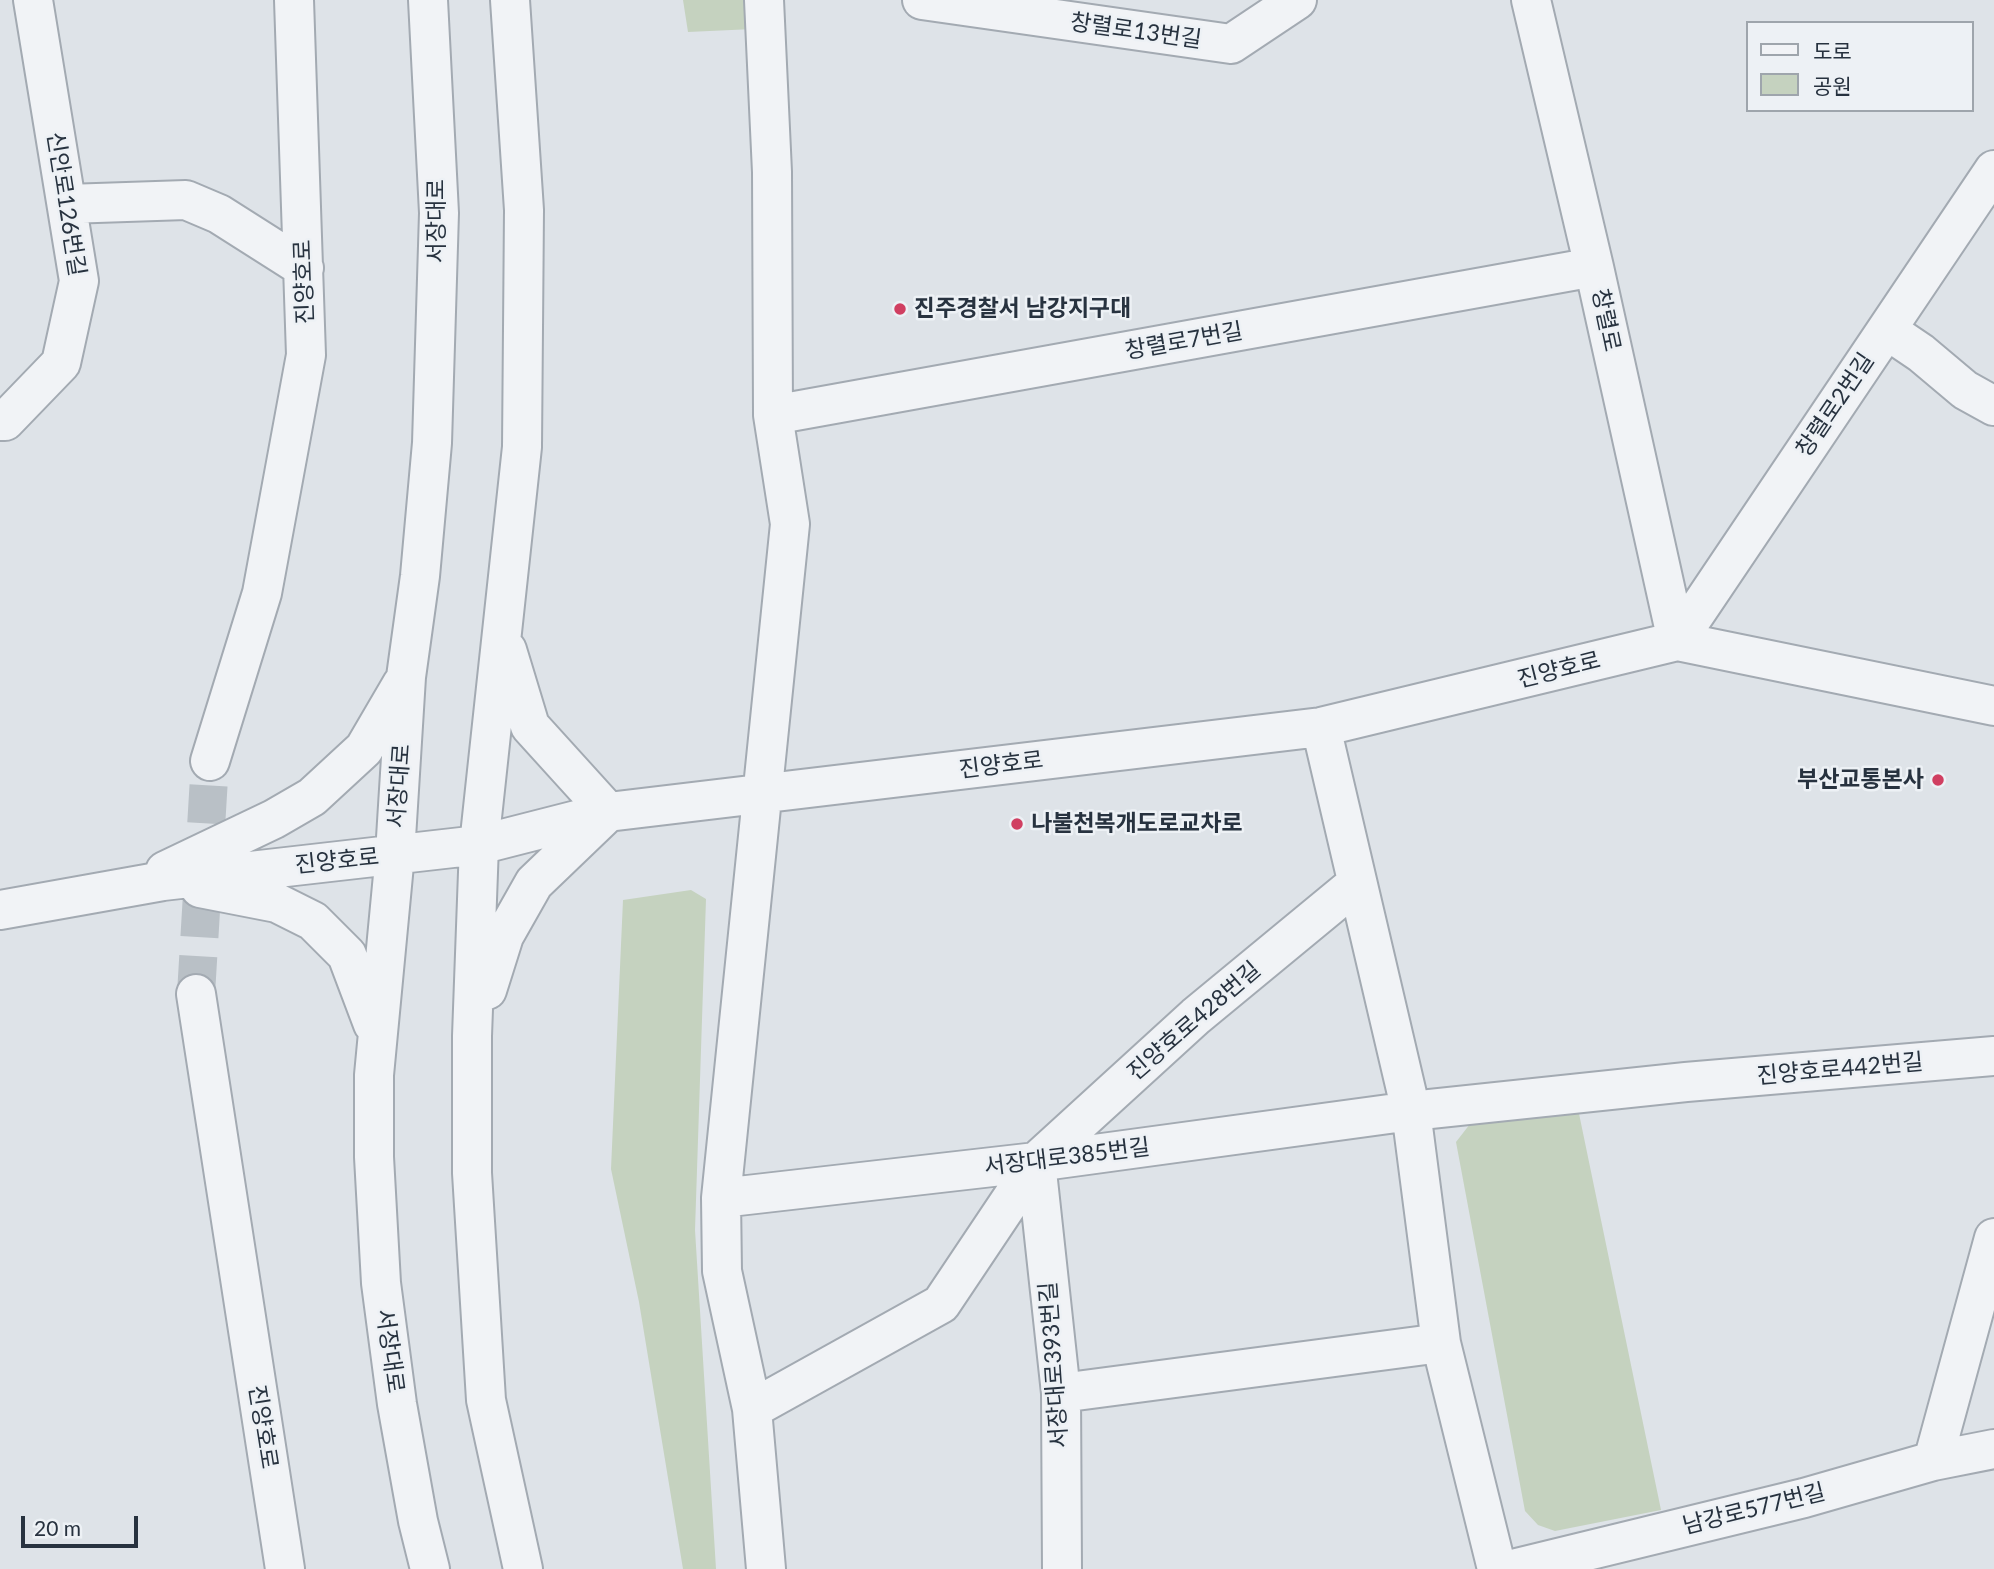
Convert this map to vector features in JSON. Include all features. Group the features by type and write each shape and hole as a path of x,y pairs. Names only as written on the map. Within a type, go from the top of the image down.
{"street":[{"name":"신안로126번길","path":"0,421 5,421 61,363 79,281 33,0"},
{"name":"진양호로","path":"210,761 262,593 306,355 294,0"},
{"name":"서장대로","path":"428,0 439,213 432,429 420,576 406,677 395,855 377,1034 374,1157 381,1283 397,1404 418,1521 430,1569"},
{"path":"510,0 524,211 522,447 479,845 472,1036 472,1174 486,1400 523,1569"},
{"path":"764,0 772,172 773,415 790,524 721,1198 723,1271 752,1409 766,1569"},
{"name":"창렬로13번길","path":"922,0 1231,44 1297,0"},
{"name":"창렬로","path":"1531,0 1594,267 1677,641"},
{"name":"창렬로2번길","path":"1677,641 1994,170"},
{"path":"67,204 186,200 219,214 304,268"},
{"name":"창렬로7번길","path":"773,415 1594,267"},
{"path":"1886,330 1920,353 1965,390 1994,406"},
{"path":"472,1036 504,936 534,883 608,812 530,726 502,633"},
{"name":"진양호로","path":"0,910 147,884 479,845 608,812 1321,727 1677,641 1994,706"},
{"path":"147,884 312,797 364,749 406,677"},
{"path":"1321,727 1411,1111 1441,1343 1497,1569"},
{"path":"147,884 277,902 313,921 346,955 377,1034"},
{"name":"진양호로428번길","path":"752,1409 941,1304 1036,1162 1196,1016 1356,884"},
{"name":"진양호로","path":"196,994 285,1569"},
{"name":"진양호로442번길","path":"1411,1111 1686,1082 1994,1056"},
{"name":"서장대로385번길","path":"721,1198 1036,1162 1411,1111"},
{"name":"서장대로393번길","path":"1036,1162 1061,1393 1062,1569"},
{"path":"1933,1461 1994,1238"},
{"path":"1061,1393 1441,1343"},
{"name":"남강로577번길","path":"1513,1569 1804,1498 1933,1461 1994,1449"}],"green space":[{"path":"683,0 771,0 775,28 688,32"},
{"path":"691,890 706,899 695,1230 716,1569 683,1569 639,1302 611,1169 623,900"},
{"path":"1577,1104 1661,1510 1555,1531 1538,1525 1525,1511 1456,1142 1477,1115"}],"tunnel":[{"path":"196,994 210,761"}],"place":[{"name":"진주경찰서 남강지구대","path":"900,309"},
{"name":"부산교통본사","path":"1938,780"},
{"name":"나불천복개도로교차로","path":"1017,824"}]}
